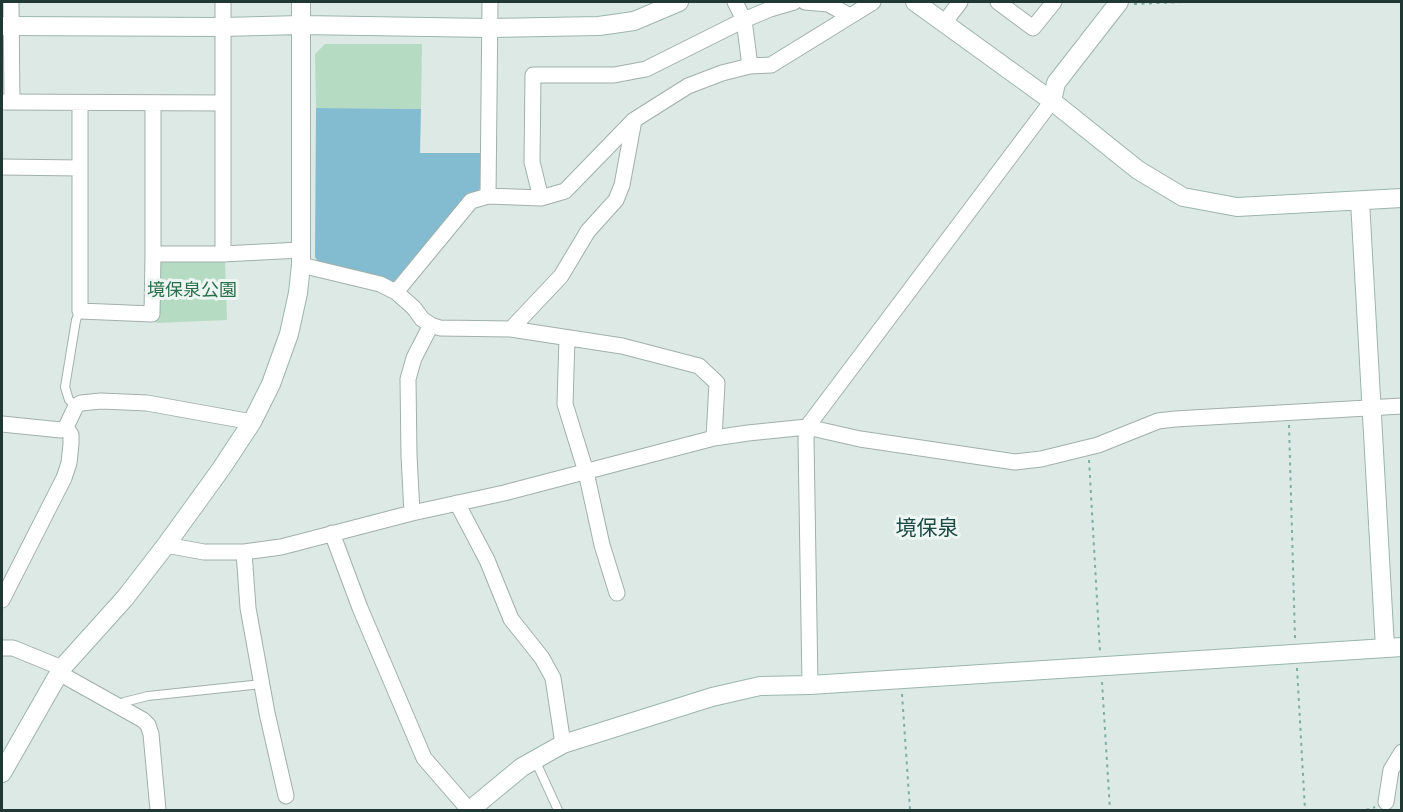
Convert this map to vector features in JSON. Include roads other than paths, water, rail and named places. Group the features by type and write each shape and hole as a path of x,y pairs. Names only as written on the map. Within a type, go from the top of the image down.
{"street":[{"path":"11,2 6,26 7,101 223,103"},
{"path":"223,2 223,254"},
{"path":"2,773 60,671 125,598 166,545 252,422 271,384 290,334 298,293 302,2"},
{"path":"488,196 490,2"},
{"path":"6,26 302,25 490,28 599,26 634,21 679,2"},
{"path":"735,2 744,20 750,66"},
{"path":"541,198 532,162 533,75 614,75 646,69 744,20 794,2"},
{"path":"805,2 828,4 850,16"},
{"path":"396,292 471,201 488,196 541,198 565,191 634,120 688,86 722,73 750,66 771,65 873,2"},
{"path":"915,2 1052,102 1138,171 1183,197 1237,207 1401,198"},
{"path":"944,23 960,2"},
{"path":"998,2 1033,28 1054,2"},
{"path":"810,685 807,427 1052,102 1056,83 1118,3"},
{"path":"80,103 80,311 152,314 153,104"},
{"path":"511,329 561,276 588,231 616,200 622,185 634,120"},
{"path":"2,167 80,168"},
{"path":"332,533 360,608 424,758 470,810 522,767 563,744 712,697 760,686 810,685 1393,648 1371,408 1360,201"},
{"path":"153,254 223,254 300,258 380,284 396,292 422,319 440,328 511,329 622,346 699,366 717,383 714,438"},
{"path":"412,513 408,378 414,358 431,325"},
{"path":"567,338 565,404 586,472 602,545 617,593"},
{"path":"2,424 61,430 66,427 76,406 81,403 101,401 147,403 252,422"},
{"path":"166,545 204,552 243,552 281,547 714,438 807,427 860,439 1015,462 1041,459 1098,445 1158,421 1401,406"},
{"path":"2,600 64,478 69,463 71,444 71,435 66,427"},
{"path":"457,503 487,560 511,619 542,658 553,678 563,744"},
{"path":"243,552 248,608 261,684 286,796"},
{"path":"2,648 13,648 60,671 148,725 151,734 158,810"},
{"path":"1386,802 1391,770 1401,752"}],"lane":[{"path":"76,406 69,400 65,387 73,335 80,311"},
{"path":"117,706 148,696 261,684"},
{"path":"535,760 558,810"}],"water":[{"path":"316,108 421,109 420,153 483,153 482,186 477,192 469,193 399,278 391,283 320,265 315,257"}],"district":[{"name":"境保泉","path":"927,529"}],"park label":[{"name":"境保泉公園","path":"192,291"}]}
